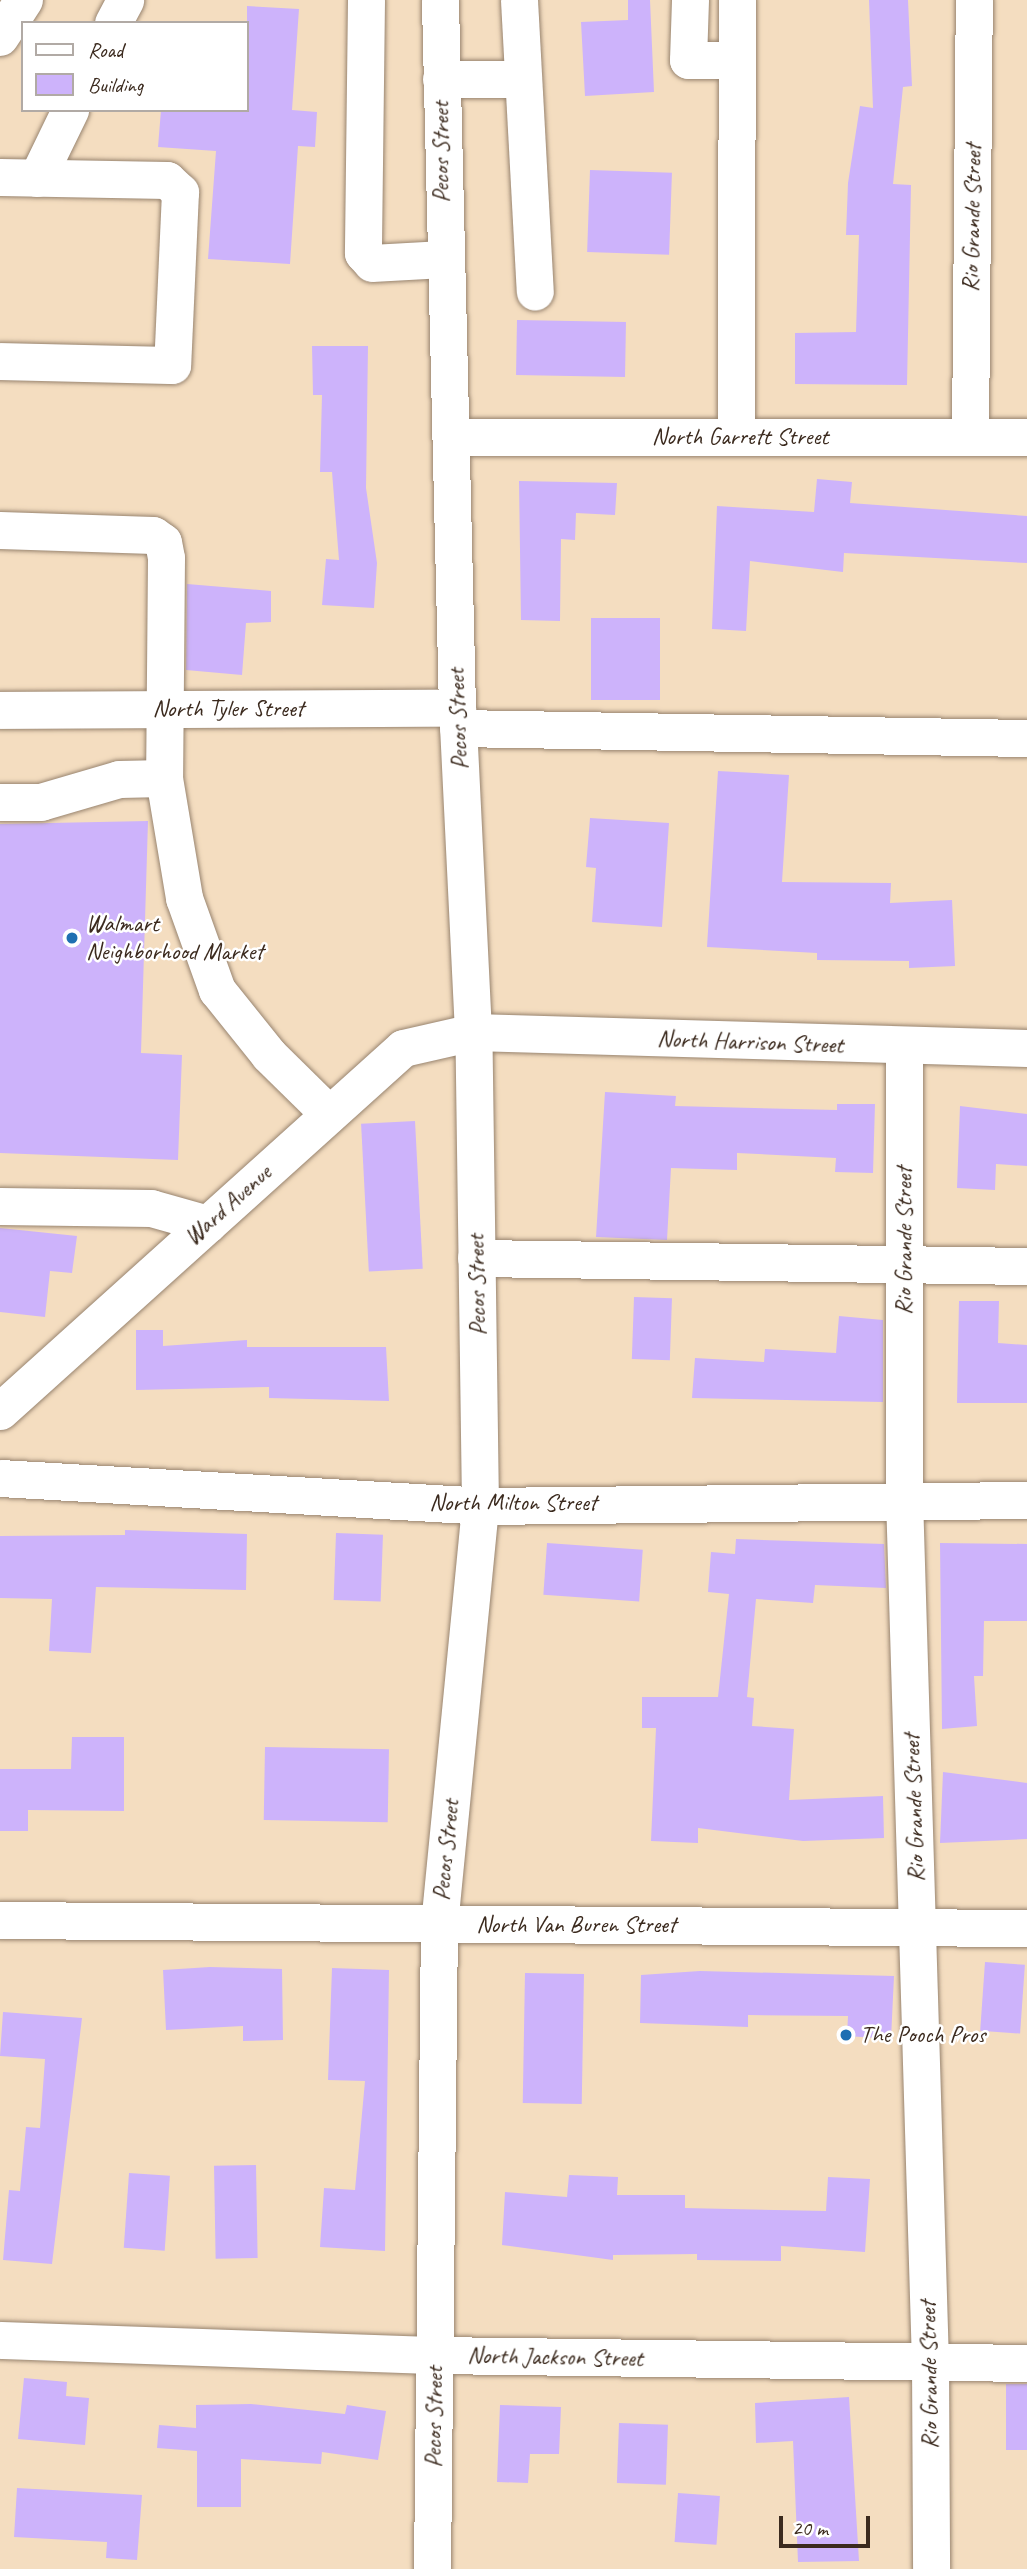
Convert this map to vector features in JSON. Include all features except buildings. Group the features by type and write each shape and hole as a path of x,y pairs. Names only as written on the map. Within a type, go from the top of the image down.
{"main road":[{"path":"0,37 24,0"}],"street":[{"path":"114,21 125,0"},
{"path":"366,0 363,253 372,263 443,259"},
{"name":"Pecos Street","path":"432,2569 439,1925 480,1506 473,1032 457,718 453,437 443,259 440,0"},
{"path":"519,0 535,292"},
{"path":"690,0 688,60 734,60"},
{"path":"736,437 734,60 737,0"},
{"name":"Rio Grande Street","path":"970,436 974,0"},
{"path":"440,79 523,79"},
{"path":"37,178 69,112"},
{"path":"0,177 176,184 177,358 162,367 0,361"},
{"name":"North Garrett Street","path":"453,437 1027,437"},
{"path":"0,530 153,535 163,542 164,778 184,898 217,989 269,1055 330,1114"},
{"name":"North Tyler Street","path":"0,710 162,710 457,718 1027,738"},
{"path":"0,802 41,802 119,779 164,778"},
{"name":"North Harrison Street","path":"473,1032 904,1047 1027,1048"},
{"name":"Ward Avenue","path":"0,1411 403,1048 473,1032"},
{"name":"Rio Grande Street","path":"904,1047 904,1497 930,2362 931,2569"},
{"path":"0,1206 151,1208 208,1224"},
{"path":"477,1258 1027,1266"},
{"name":"North Milton Street","path":"0,1478 480,1506 904,1497 1027,1500"},
{"name":"North Van Buren Street","path":"0,1920 1027,1928"},
{"name":"North Jackson Street","path":"0,2340 434,2355 1027,2363"}],"place":[{"name":"Walmart Neighborhood Market","path":"72,938"},
{"name":"The Pooch Pros","path":"846,2035"}]}
